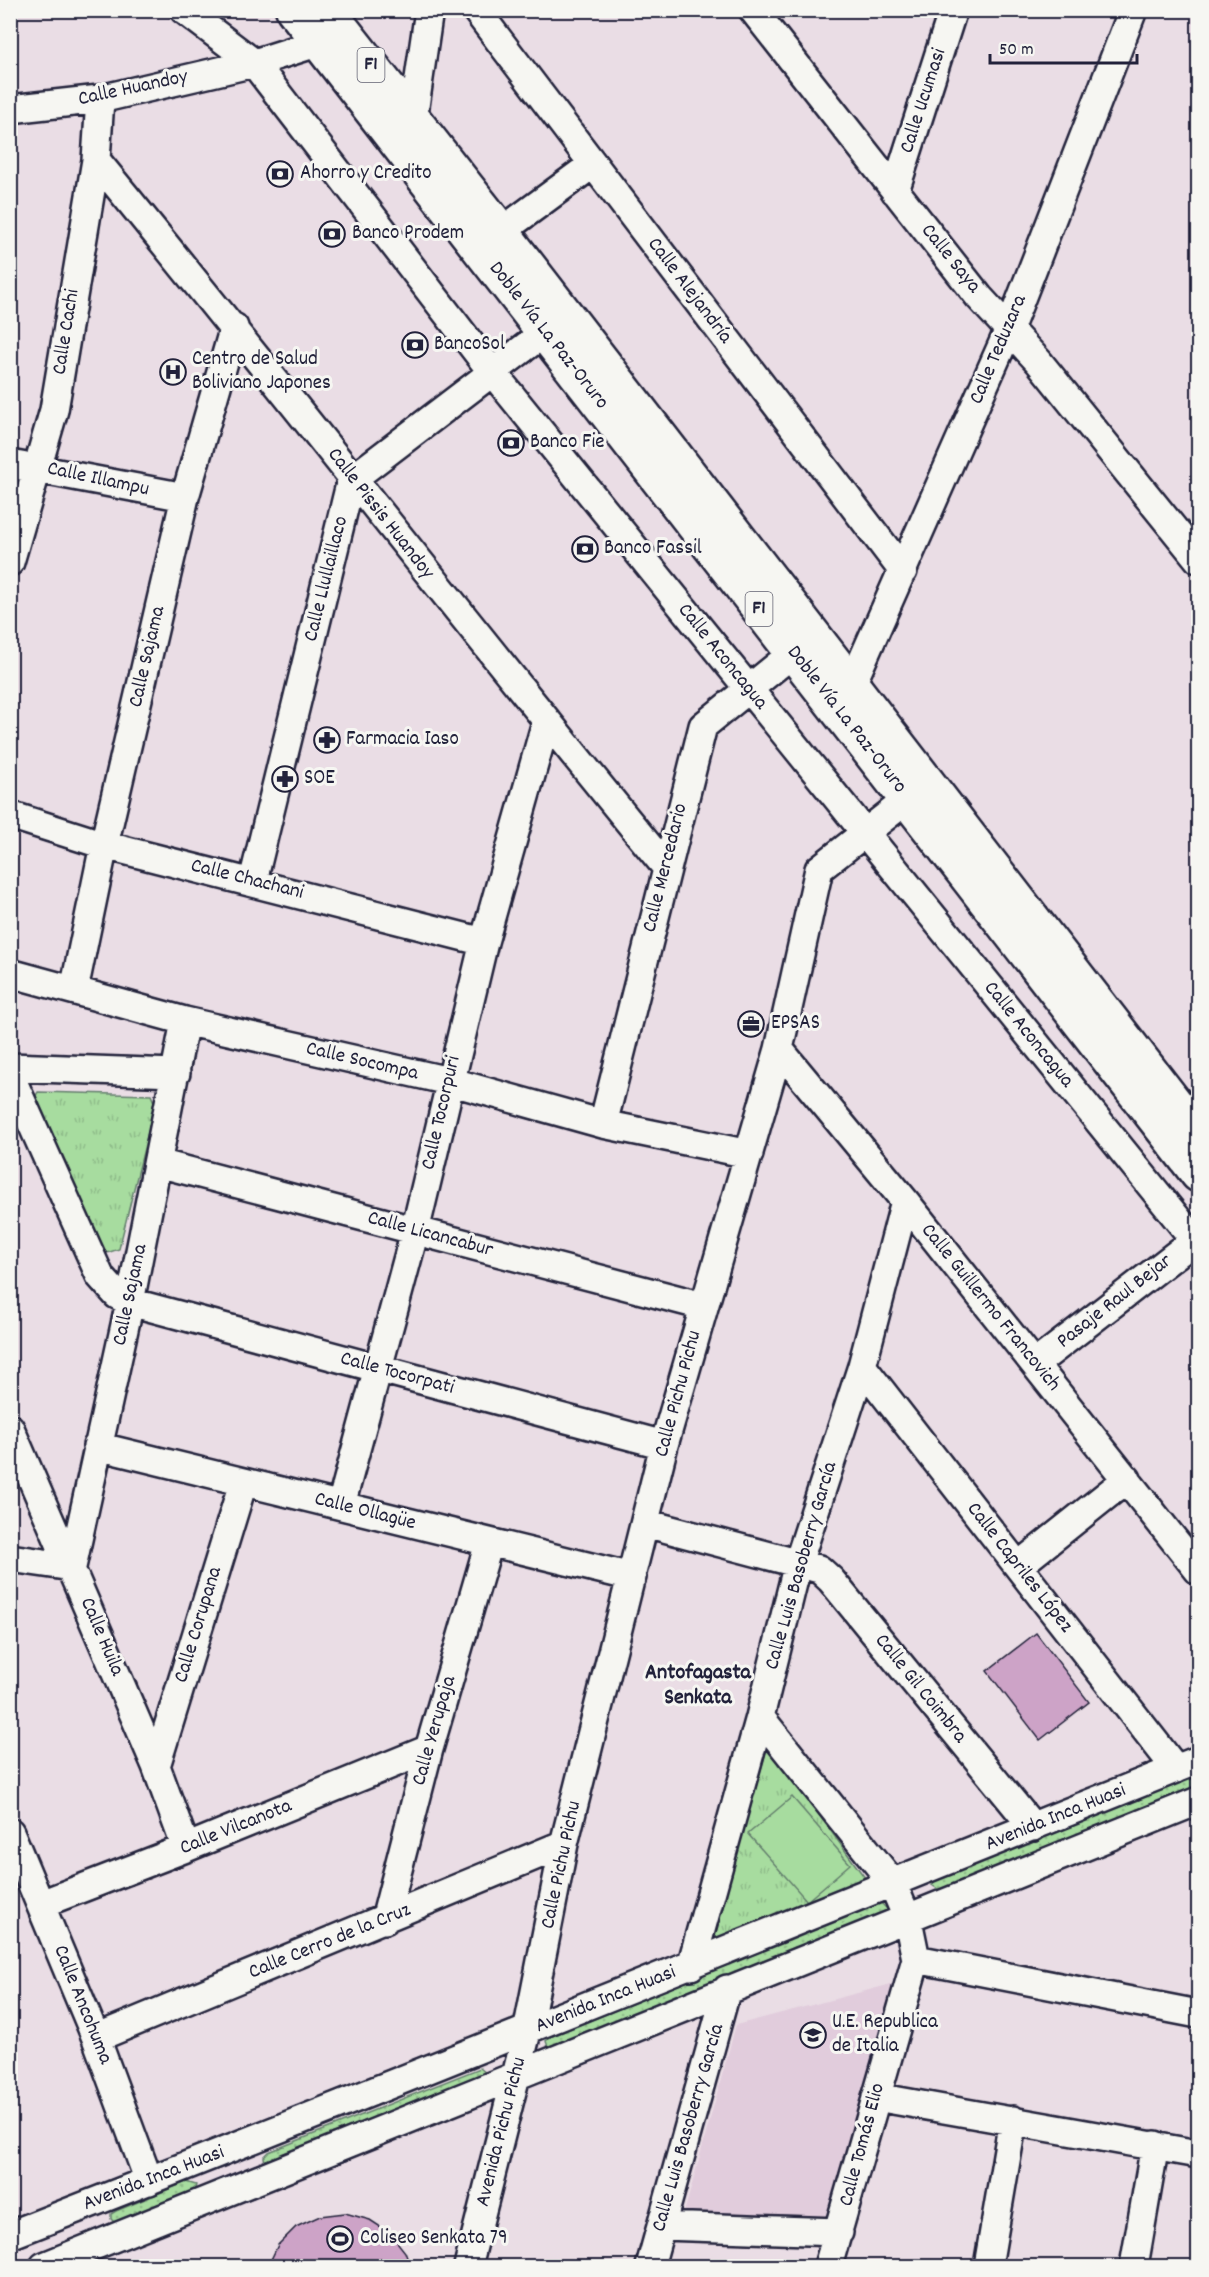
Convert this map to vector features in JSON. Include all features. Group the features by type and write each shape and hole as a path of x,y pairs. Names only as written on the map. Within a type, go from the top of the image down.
{"highway":[{"name":"Doble Vía La Paz-Oruro","path":"293,10 1198,1175"},
{"name":"Doble Vía La Paz-Oruro","path":"328,10 502,231 1198,1132"}],"street":[{"name":"Calle Aconcagua","path":"184,10 254,63 493,373 864,834 1197,1242"},
{"path":"413,120 429,10"},
{"name":"Calle Alejandría","path":"476,10 903,571"},
{"name":"Calle Saya","path":"753,10 980,297 1010,327 1198,559"},
{"name":"Calle Ucumasi","path":"895,191 953,10"},
{"name":"Calle Teduzara","path":"852,684 1010,327 1133,10"},
{"name":"Calle Huandoy","path":"10,110 99,99 254,63 317,43"},
{"name":"Calle Cachi","path":"10,562 54,410 96,160 99,99"},
{"name":"Calle Pissis Huandoy","path":"96,160 234,327 351,480 666,867"},
{"path":"502,231 593,164"},
{"name":"Calle Sajama","path":"74,990 104,844 185,497 234,327"},
{"path":"351,480 545,332"},
{"name":"Calle Illampu","path":"10,464 38,467 185,497"},
{"name":"Calle Llullaillaco","path":"253,881 351,480"},
{"name":"Calle Mercedario","path":"603,1124 703,726 793,653"},
{"name":"Calle Tocorpuri","path":"341,1505 415,1231 448,1082 484,942 546,722"},
{"name":"Calle Pichu Pichu","path":"527,2032 564,1844 664,1445 779,1048 819,869 908,799"},
{"name":"Calle Chachani","path":"10,815 104,844 484,942"},
{"name":"Calle Socompa","path":"10,973 185,1021 448,1082 603,1124 749,1154"},
{"name":"Calle Sajama","path":"72,1567 130,1302 185,1021"},
{"name":"Calle Guillermo Francovich","path":"779,1048 820,1101 905,1201 1198,1570"},
{"path":"10,1067 176,1073"},
{"path":"10,1075 100,1276 117,1295 130,1302"},
{"name":"Calle Licancabur","path":"158,1163 703,1306"},
{"name":"Calle Luis Basoberry García","path":"691,1966 760,1716 798,1563 862,1366 905,1201"},
{"name":"Pasaje Raul Bejar","path":"1035,1365 1197,1242"},
{"name":"Calle Tocorpati","path":"130,1302 664,1445"},
{"name":"Calle Capriles López","path":"862,1366 1018,1566 1187,1765"},
{"name":"Calle Huila","path":"10,1428 156,1766 186,1848"},
{"name":"Calle Ollagüe","path":"97,1446 632,1577"},
{"path":"1018,1566 1127,1479"},
{"name":"Calle Corupana","path":"156,1766 243,1483"},
{"name":"Calle Gil Coimbra","path":"645,1523 819,1569 831,1580 1033,1827"},
{"name":"Calle Yerupaja","path":"385,1920 429,1749 489,1543"},
{"path":"10,1558 72,1567"},
{"name":"Calle Tomás Elio","path":"760,1716 892,1882 908,1920 916,1959 828,2266"},
{"name":"Calle Vilcanota","path":"41,1904 429,1749"},
{"name":"Avenida Inca Huasi","path":"10,2235 527,2032 892,1882 1187,1765"},
{"name":"Avenida Inca Huasi","path":"44,2266 515,2078 727,1989 908,1920 1198,1801"},
{"name":"Calle Ancohuma","path":"11,1833 96,2038 149,2181"},
{"name":"Calle Cerro de la Cruz","path":"96,2038 564,1844"},
{"path":"916,1959 1198,2014"},
{"name":"Calle Luis Basoberry García","path":"650,2266 727,1989"},
{"path":"1159,2006 1198,1992"},
{"name":"Avenida Pichu Pichu","path":"468,2266 527,2032"},
{"path":"876,2097 1198,2154"},
{"path":"988,2266 1013,2120"},
{"path":"1134,2266 1155,2145"},
{"path":"220,2153 237,2189"},
{"path":"64,2214 78,2253"},
{"path":"662,2226 839,2232"}],"shaded area":[{"path":"903,1981 825,2218 683,2217 736,2025"}],"green space":[{"path":"38,1092 151,1095 155,1104 119,1249 107,1253 98,1249 33,1101"},
{"path":"768,1745 868,1882 711,1944"},
{"path":"1198,1772 1198,1788 942,1892 932,1885 938,1876"},
{"path":"792,1797 850,1864 807,1901 748,1834"},
{"path":"880,1902 888,1910 884,1916 554,2049 548,2047 546,2041 550,2037"},
{"path":"480,2068 487,2074 265,2163 264,2157 269,2152"},
{"path":"186,2182 196,2185 193,2196 115,2223 111,2219 111,2214 116,2211"}],"building":[{"path":"1036,1633 1089,1702 1040,1740 987,1671"},
{"name":"Coliseo Senkata 79","path":"345,2213 370,2220 390,2233 405,2252 410,2266 268,2266 278,2245 296,2227 320,2216"}],"place":[{"name":"Ahorro y Credito","path":"280,174"},
{"name":"Banco Prodem","path":"332,234"},
{"name":"BancoSol","path":"415,345"},
{"name":"Centro de Salud Boliviano Japones","path":"173,372"},
{"name":"Banco Fie","path":"511,443"},
{"name":"Banco Fassil","path":"585,549"},
{"name":"Farmacia Iaso","path":"327,740"},
{"name":"SOE","path":"285,779"},
{"name":"EPSAS","path":"751,1024"},
{"name":"U.E. Republica de Italia","path":"813,2035"},
{"name":"Coliseo Senkata 79","path":"340,2239"}],"district":[{"name":"Antofagasta Senkata","path":"698,1686"}]}
